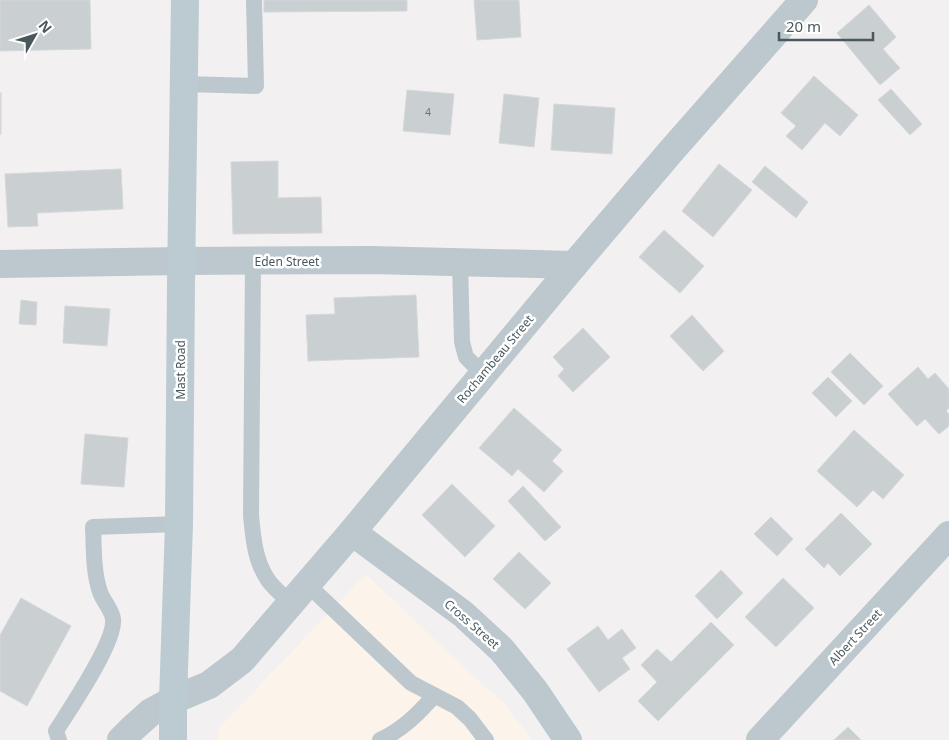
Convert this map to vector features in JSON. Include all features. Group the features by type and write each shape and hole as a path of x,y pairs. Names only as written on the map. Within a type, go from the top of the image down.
{"main road":[{"name":"Mast Road","path":"173,740 179,524 185,0"}],"street":[{"name":"Rochambeau Street","path":"121,740 151,712 173,700 209,685 242,660 352,532 574,265 804,0"},
{"name":"Eden Street","path":"0,264 372,260 574,265"},
{"name":"Cross Street","path":"352,532 464,614 502,650 535,691 568,740"},
{"name":"Albert Street","path":"760,740 949,534"}],"lane":[{"path":"185,84 256,86 254,0"},
{"path":"253,261 251,515 254,543 259,563 269,581 299,594 411,683 456,708 470,719 486,740"},
{"path":"460,262 462,342 466,357 483,374"},
{"path":"58,740 56,732 103,653 112,630 113,618 100,592 96,575 92,527 179,524"},
{"path":"380,740 392,735 414,718 434,696"}],"shaded area":[{"path":"366,574 475,678 505,704 532,740 218,740 218,729"}],"building":[{"path":"0,0 90,0 91,49 0,51"},
{"path":"264,0 407,0 407,11 264,12"},
{"path":"474,0 519,0 521,37 477,40"},
{"path":"869,5 896,37 883,49 900,68 880,85 837,33"},
{"path":"814,76 858,115 840,136 825,123 802,150 786,136 796,126 781,113"},
{"path":"891,89 922,124 910,135 878,100"},
{"path":"407,90 454,94 450,135 403,131"},
{"path":"1,93 1,134 0,134"},
{"path":"504,94 539,98 534,147 499,143"},
{"path":"554,104 615,108 612,154 551,150"},
{"path":"278,161 278,198 321,197 322,233 233,234 231,162"},
{"path":"719,164 752,190 713,237 682,211"},
{"path":"765,166 808,202 796,218 752,182"},
{"path":"121,169 123,209 37,213 38,226 8,227 5,174"},
{"path":"664,230 704,266 680,293 639,257"},
{"path":"416,295 419,357 308,361 306,315 335,314 334,298"},
{"path":"21,300 37,302 36,325 19,324"},
{"path":"65,306 110,309 107,346 63,343"},
{"path":"692,315 724,351 703,371 670,336"},
{"path":"583,328 610,357 573,392 558,376 564,369 553,357"},
{"path":"850,353 883,386 864,405 831,372"},
{"path":"918,367 928,379 935,373 949,389 949,408 946,411 949,414 949,426 939,434 925,419 917,426 888,394"},
{"path":"828,377 852,401 836,417 812,393"},
{"path":"514,408 562,450 552,461 563,471 544,492 518,469 512,476 479,448"},
{"path":"854,430 904,475 883,499 873,490 857,507 817,471"},
{"path":"85,434 128,438 124,487 81,484"},
{"path":"452,484 495,526 465,557 422,515"},
{"path":"523,486 561,527 545,541 508,501"},
{"path":"841,513 872,544 840,576 828,563 824,568 805,549"},
{"path":"771,517 793,539 777,556 754,534"},
{"path":"519,552 551,583 525,609 493,579"},
{"path":"721,570 743,593 717,619 695,596"},
{"path":"783,578 814,608 776,647 745,617"},
{"path":"21,598 71,626 27,706 0,691 0,635"},
{"path":"711,622 734,645 658,721 638,701 657,682 641,665 657,649 671,662"},
{"path":"598,626 608,640 622,629 636,648 622,658 630,669 599,692 567,649"},
{"path":"848,727 861,740 834,740"}]}
